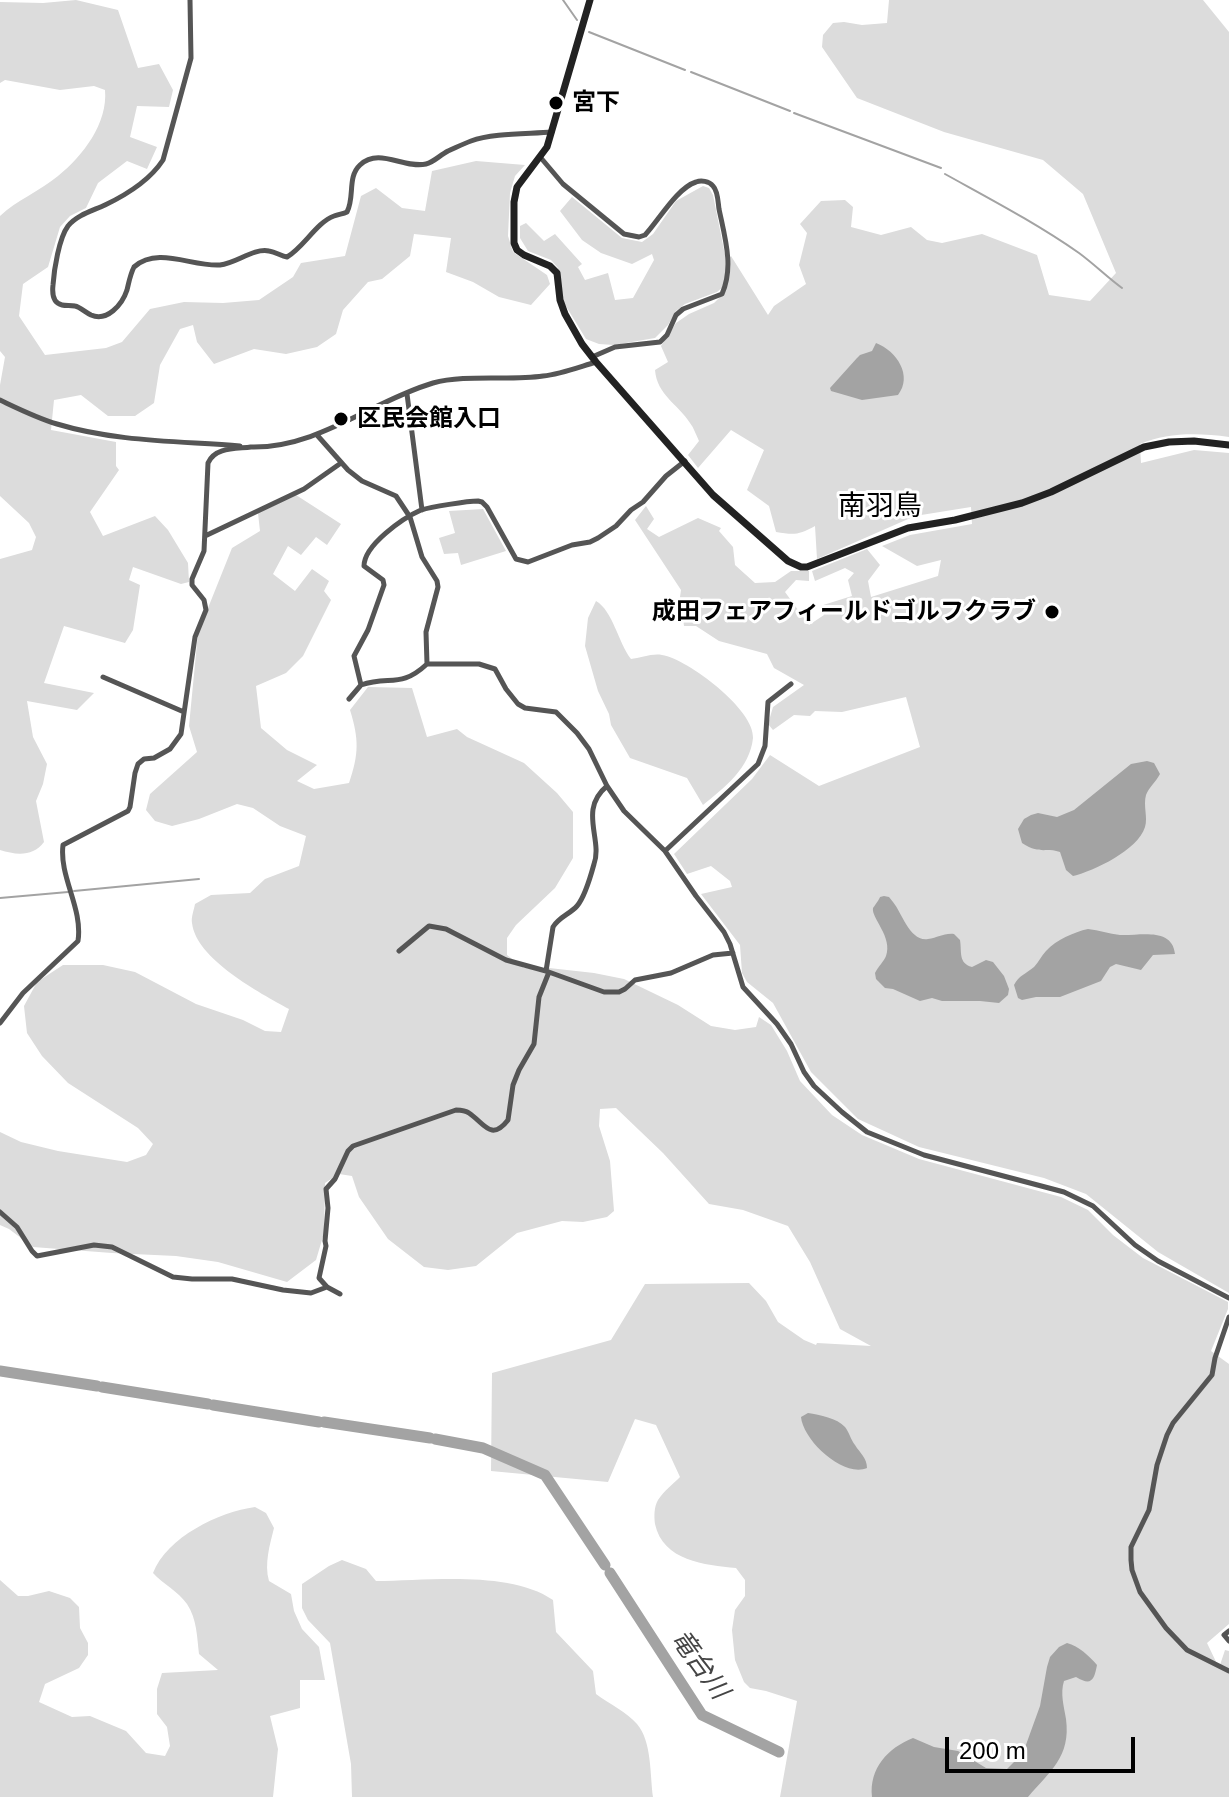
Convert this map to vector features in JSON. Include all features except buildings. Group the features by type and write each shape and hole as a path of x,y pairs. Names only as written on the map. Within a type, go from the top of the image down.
{"street":[{"path":"190,0 191,58 163,160 132,190 76,218 63,234 52,295 62,305 75,306 93,316 109,314 126,293 134,267 149,258 218,265 262,251 287,257 332,217 347,212 351,205 352,178 356,169 371,157 425,164 484,137 552,132"},
{"path":"590,0 547,147 517,187 514,243 524,255 550,266 557,273 565,314 594,359 713,495 788,561 807,567 908,528 1022,503 1144,447 1194,441 1229,445"},
{"path":"0,1023 23,993 78,941 78,919 62,858 63,845 128,811 138,764 170,749 181,734 195,637 206,610 206,604 192,585 192,579 204,551 209,459 212,455 220,451 273,446 317,435 433,383 542,376 594,359 615,347 660,342 683,309 722,294 728,276 728,253 713,185 699,181 683,189 645,235 639,237 624,234 563,184 541,158"},
{"path":"407,394 422,510"},
{"path":"0,400 48,421 85,431 137,439 251,447"},
{"path":"317,435 341,463 362,481 396,496 410,517 422,557 438,587 426,632 427,664"},
{"path":"361,685 354,656 368,630 384,585 383,580 364,566 364,561 388,530 422,510 482,502 516,559 528,562 598,538 616,526 685,461"},
{"path":"205,536 304,489 341,463"},
{"path":"349,699 361,685 371,681 403,680 427,664 479,664 495,669 518,704 525,708 556,712 577,733 628,817 665,851 724,932 741,984 777,1024 809,1079 842,1112 867,1132 924,1155 1064,1192 1082,1200 1158,1261 1229,1298"},
{"path":"103,677 184,712"},
{"path":"665,851 758,764 765,746 768,702 791,684"},
{"path":"340,1294 319,1278 326,1246 326,1189 335,1179 348,1151 368,1139 456,1110 467,1111 486,1129 496,1130 506,1124 513,1085 534,1044 539,997 547,971 553,927 580,902 596,860 594,804 598,793 607,786"},
{"path":"399,951 429,926 436,926 506,960 604,992 619,992 635,980 671,973 713,955 733,953"},
{"path":"0,1212 17,1227 37,1256 94,1245 112,1247 173,1277 232,1279 311,1293 327,1287"},
{"path":"1229,1317 1212,1375 1167,1435 1157,1465 1149,1510 1131,1547 1131,1560 1140,1592 1166,1628 1187,1650 1229,1671"},
{"path":"1229,1631 1224,1635 1229,1641"}],"shaded area":[{"path":"76,0 118,10 138,68 159,64 173,90 169,107 137,106 130,137 157,147 147,169 127,161 98,183 86,208 70,216 60,227 48,267 23,284 19,316 45,355 106,348 122,342 150,309 184,302 259,300 293,277 301,263 345,256 361,196 376,188 402,208 425,211 432,171 476,161 525,165 515,176 510,193 508,236 513,252 547,275 550,284 531,305 499,297 473,282 446,272 451,238 414,234 410,256 382,279 368,282 343,310 336,334 317,347 286,354 254,349 214,364 197,342 193,325 180,329 160,365 154,403 135,416 108,416 81,395 54,400 51,430 116,442 116,466 119,470 90,512 103,536 155,516 168,530 188,563 189,582 181,584 133,567 129,580 140,585 133,630 125,643 64,626 44,683 94,693 77,710 27,701 33,737 47,764 36,801 44,842 35,850 18,854 0,850 0,559 32,550 36,537 29,523 0,496 0,385 5,357 0,351 0,216 51,181 85,149 102,115 105,90 94,86 60,90 5,80 0,83 0,2"},
{"path":"889,0 1203,0 1229,32 1229,437 1184,434 1140,444 1141,463 1194,450 1229,453 1229,1293 1158,1252 1086,1194 1044,1178 919,1147 858,1119 811,1072 773,1003 747,982 742,973 740,945 701,894 732,887 730,881 711,866 687,874 674,854 752,779 770,755 819,786 920,747 906,697 842,712 815,711 810,716 794,715 773,730 768,724 773,707 804,685 774,668 767,654 719,641 696,626 684,626 681,590 635,520 646,506 654,519 647,529 659,537 698,518 721,528 719,531 733,547 735,565 755,583 775,582 791,571 809,571 809,581 796,580 785,592 809,625 824,615 820,606 852,596 848,580 854,573 845,568 815,581 812,571 867,549 880,565 868,581 871,597 938,576 941,560 917,566 882,546 910,535 972,524 971,507 915,516 817,559 815,526 796,534 776,532 769,506 747,490 764,450 731,430 698,468 688,455 699,441 685,416 664,393 655,370 668,362 661,346 676,323 714,303 724,293 731,256 768,315 774,306 806,284 799,265 807,233 800,224 821,201 845,200 853,207 851,227 881,235 911,227 927,240 942,243 982,234 1037,255 1049,295 1090,301 1116,273 1083,194 1043,160 944,132 857,98 822,47 823,35 833,23 887,23"},
{"path":"703,186 709,188 713,195 725,255 723,287 685,304 655,338 614,345 586,339 564,303 558,268 551,260 528,251 520,238 520,226 526,223 544,241 555,234 582,264 578,267 585,280 608,273 615,300 633,298 654,260 652,254 632,264 601,253 582,240 560,211 572,197 622,238 642,242 653,234 676,201"},
{"path":"876,343 896,358 903,372 904,380 898,395 862,400 831,391 830,388 857,358 872,351"},
{"path":"296,495 341,524 327,545 316,537 301,555 288,546 273,574 295,591 312,569 329,581 324,591 331,600 303,656 286,673 256,686 261,728 287,750 317,765 297,781 314,789 349,783 357,746 350,710 368,687 412,688 427,737 457,729 467,737 524,763 573,812 573,858 555,888 516,925 507,938 507,955 524,968 549,968 624,979 678,1005 711,1026 735,1030 756,1027 759,1017 771,1025 800,1081 832,1115 862,1135 919,1159 1061,1197 1088,1210 1143,1258 1228,1302 1211,1351 1229,1364 1229,1624 1207,1643 1219,1668 1225,1650 1229,1651 1229,1797 780,1797 797,1701 750,1688 744,1682 735,1660 732,1630 735,1610 745,1596 745,1580 736,1568 687,1559 667,1546 660,1536 655,1524 657,1503 680,1477 656,1425 635,1419 608,1482 491,1471 492,1373 611,1340 645,1284 749,1283 766,1301 778,1322 804,1340 816,1345 871,1346 840,1329 810,1262 788,1226 743,1210 709,1204 663,1153 616,1108 600,1109 599,1126 610,1161 614,1211 607,1217 583,1222 562,1221 517,1233 476,1266 448,1270 424,1267 388,1239 359,1197 352,1176 339,1174 325,1183 324,1233 316,1260 287,1282 218,1262 176,1256 33,1247 0,1225 0,1132 21,1142 58,1151 127,1162 146,1155 153,1144 138,1128 68,1083 42,1056 27,1033 24,1006 37,982 63,965 103,965 135,972 196,1004 265,1031 281,1032 289,1009 217,962 196,936 192,918 195,904 211,895 250,893 265,879 299,866 306,836 280,826 253,808 237,804 172,826 155,821 146,810 150,794 197,752 189,726 198,633 232,548 260,531 258,513"},
{"path":"483,509 506,551 461,565 458,553 444,554 439,538 455,533 449,511"},
{"path":"596,601 607,612 631,659 658,655 687,666 732,700 751,727 753,738 747,759 727,784 703,805 687,778 630,758 611,725 585,646 588,618"},
{"path":"1154,763 1160,774 1146,795 1146,819 1141,836 1125,851 1073,876 1066,870 1060,852 1038,850 1022,843 1018,829 1024,819 1038,813 1057,817 1074,810 1131,764"},
{"path":"880,897 889,897 916,936 928,939 954,934 960,940 964,963 972,967 986,960 993,962 1004,976 1008,995 999,1003 932,998 920,1001 885,988 876,979 875,973 886,956 887,942 873,912"},
{"path":"1088,929 1120,935 1162,936 1173,945 1175,954 1153,955 1141,970 1116,964 1110,967 1101,981 1060,997 1018,998 1014,985 1046,951 1066,937"},
{"path":"808,1413 842,1424 865,1458 867,1468 857,1470 847,1467 816,1446 803,1426 801,1417"},
{"path":"255,1507 266,1513 274,1528 267,1561 269,1581 291,1594 302,1629 319,1647 325,1680 300,1680 300,1708 270,1716 278,1749 273,1797 0,1797 0,1580 18,1596 49,1591 70,1598 79,1607 80,1628 88,1643 88,1655 79,1668 45,1684 39,1702 72,1717 90,1716 126,1731 146,1753 165,1756 170,1746 167,1727 157,1714 157,1689 162,1673 218,1670 199,1654 195,1622 187,1604 153,1573 170,1548 196,1528 226,1514"},
{"path":"342,1560 366,1569 376,1581 491,1581 514,1584 553,1600 556,1632 593,1671 596,1694 628,1716 642,1731 648,1749 653,1797 352,1797 351,1764 330,1643 308,1620 302,1608 302,1584"},
{"path":"1067,1643 1087,1655 1097,1665 1096,1670 1091,1680 1076,1677 1064,1681 1062,1695 1067,1732 1062,1754 1028,1797 872,1797 874,1777 882,1760 896,1747 913,1738 934,1747 958,1751 986,1768 1007,1769 1023,1753 1040,1706 1050,1657"}],"waterway":[{"path":"563,0 577,20"},
{"path":"589,32 685,70"},
{"path":"691,72 790,111"},
{"path":"794,113 941,168"},
{"path":"945,174 1063,242 1122,288"},
{"path":"74,891 199,879"},
{"path":"0,898 68,892"},
{"name":"竜台川","path":"0,1371 97,1386"},
{"name":"竜台川","path":"102,1387 208,1404"},
{"name":"竜台川","path":"213,1405 319,1422"},
{"name":"竜台川","path":"324,1422 430,1438"},
{"name":"竜台川","path":"435,1439 483,1448 545,1475 605,1565"},
{"name":"竜台川","path":"610,1573 702,1715 779,1752"}],"place":[{"name":"宮下","path":"556,103"},
{"name":"区民会館入口","path":"341,419"},
{"name":"成田フェアフィールドゴルフクラブ","path":"1052,612"}],"district":[{"name":"南羽鳥","path":"880,507"}]}
